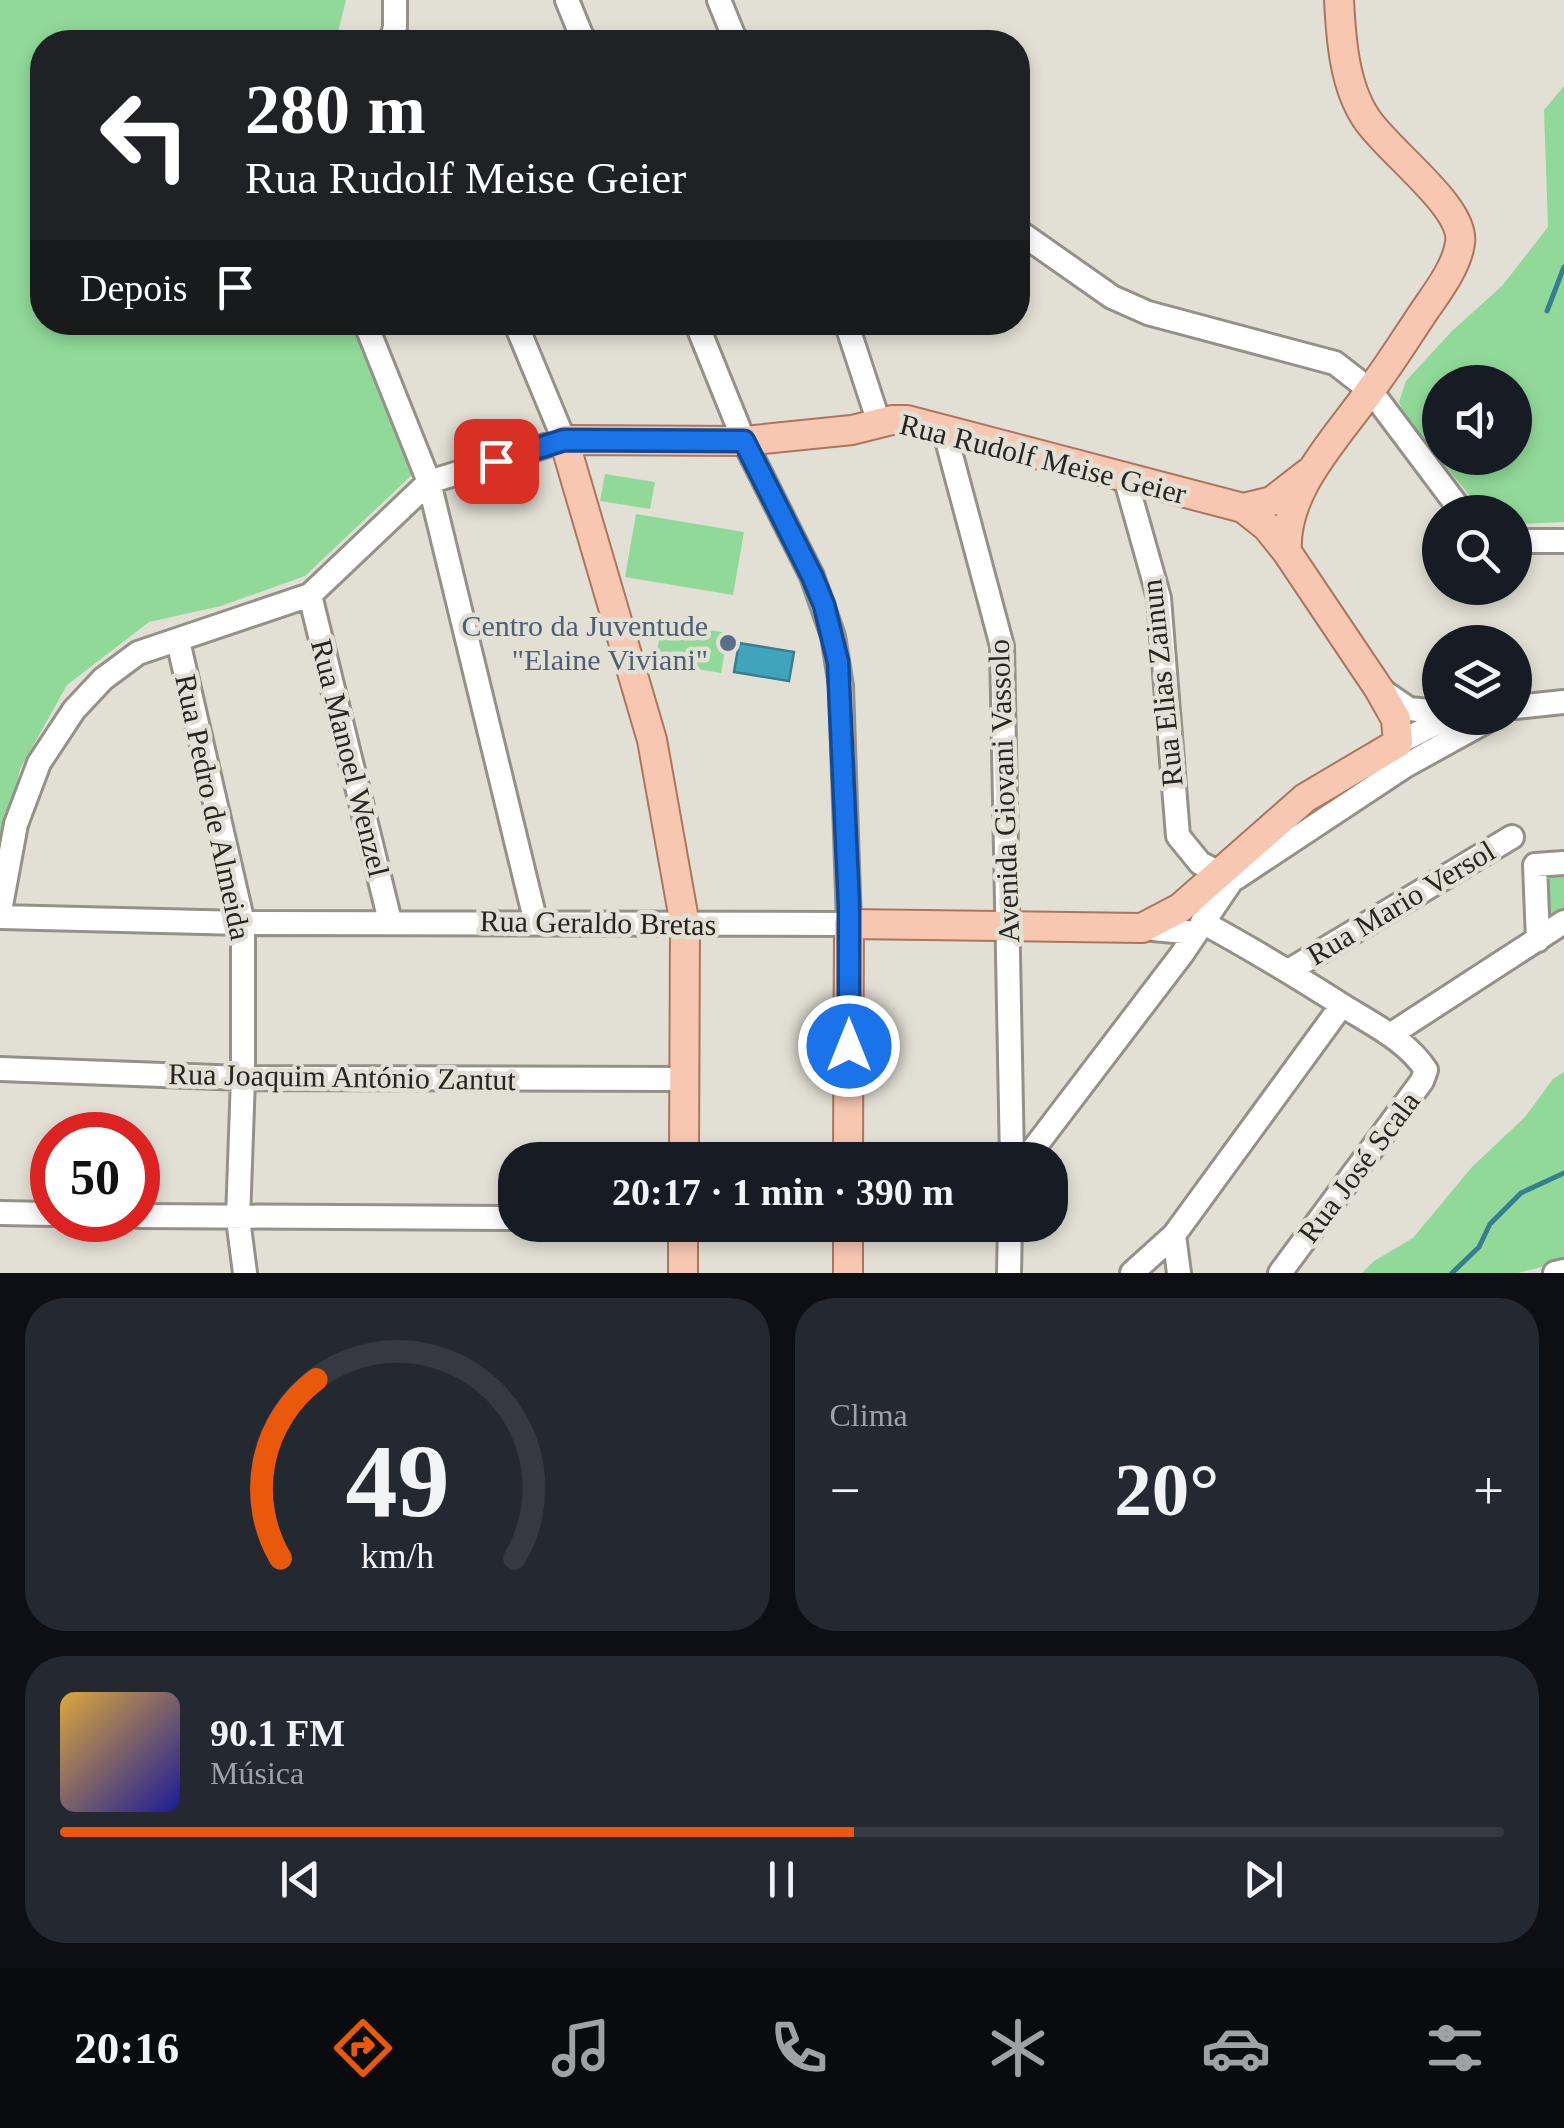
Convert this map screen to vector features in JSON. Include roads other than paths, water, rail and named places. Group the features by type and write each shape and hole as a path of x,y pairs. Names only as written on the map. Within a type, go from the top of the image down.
{"main road":[{"path":"1288,552 1292,514 1313,468 1438,290 1461,241 1448,206 1389,148 1364,116 1350,84 1339,0"},
{"name":"Rua Rudolf Meise Geier","path":"564,440 744,441 907,420 1243,508"},
{"path":"564,440 652,740 685,925 684,1142"},
{"path":"1243,508 1272,501 1313,468"},
{"path":"1193,921 1264,834 1305,798 1398,743 1396,719 1379,689 1288,552 1267,527 1243,508"},
{"name":"Rua Geraldo Bretas","path":"849,924 1142,928 1193,921"},
{"path":"848,1142 849,924"},
{"path":"683,1242 683,1273"},
{"path":"848,1242 848,1273"}],"street":[{"path":"394,30 395,0"},
{"path":"567,0 579,30"},
{"path":"719,0 731,30"},
{"path":"1030,239 1112,297 1166,319 1335,364 1370,391 1449,495"},
{"path":"370,335 429,482 536,923"},
{"path":"520,335 564,440"},
{"path":"701,335 744,441 812,576 836,649 841,686 849,924"},
{"path":"850,335 879,423"},
{"name":"Avenida Giovani Vassolo","path":"944,429 1002,646 1012,1142"},
{"name":"Rua Rudolf Meise Geier","path":"429,482 564,440"},
{"name":"Rua Elias Zainun","path":"1124,477 1159,598 1178,836 1200,863 1226,876"},
{"path":"0,914 22,804 50,743 103,679 138,653 310,596 429,482"},
{"path":"1532,541 1564,541"},
{"name":"Rua Manoel Wenzel","path":"310,596 390,921"},
{"name":"Rua Pedro de Almeida","path":"178,641 243,923 238,1219 245,1273"},
{"path":"1379,689 1409,710 1422,711"},
{"path":"1532,705 1564,702"},
{"path":"1398,743 1422,731"},
{"path":"1226,876 1461,735"},
{"name":"Rua Mario Versol","path":"1290,970 1512,837"},
{"path":"1538,940 1535,865 1564,863"},
{"name":"Rua Geraldo Bretas","path":"0,914 243,923 849,924"},
{"path":"1038,1142 1193,921 1290,970 1390,1035 1564,922"},
{"path":"1132,1273 1174,1235 1342,1006"},
{"name":"Rua José Scala","path":"1280,1273 1422,1081 1426,1070 1418,1058 1390,1035"},
{"name":"Rua Joaquim António Zantut","path":"0,1069 243,1078 685,1079"},
{"path":"0,1213 30,1214"},
{"path":"160,1217 498,1218"},
{"path":"1174,1235 1179,1273"},
{"path":"1009,1273 1010,1242"},
{"path":"1555,1273 1564,1271"}],"water":[{"path":"739,643 794,652 789,681 734,672"}],"waterway":[{"path":"1547,311 1564,267"},
{"path":"1452,1273 1479,1247 1490,1224 1521,1193 1564,1173"}],"place":[{"name":"Centro da Juventude \"Elaine Viviani\"","path":"728,643"}]}
